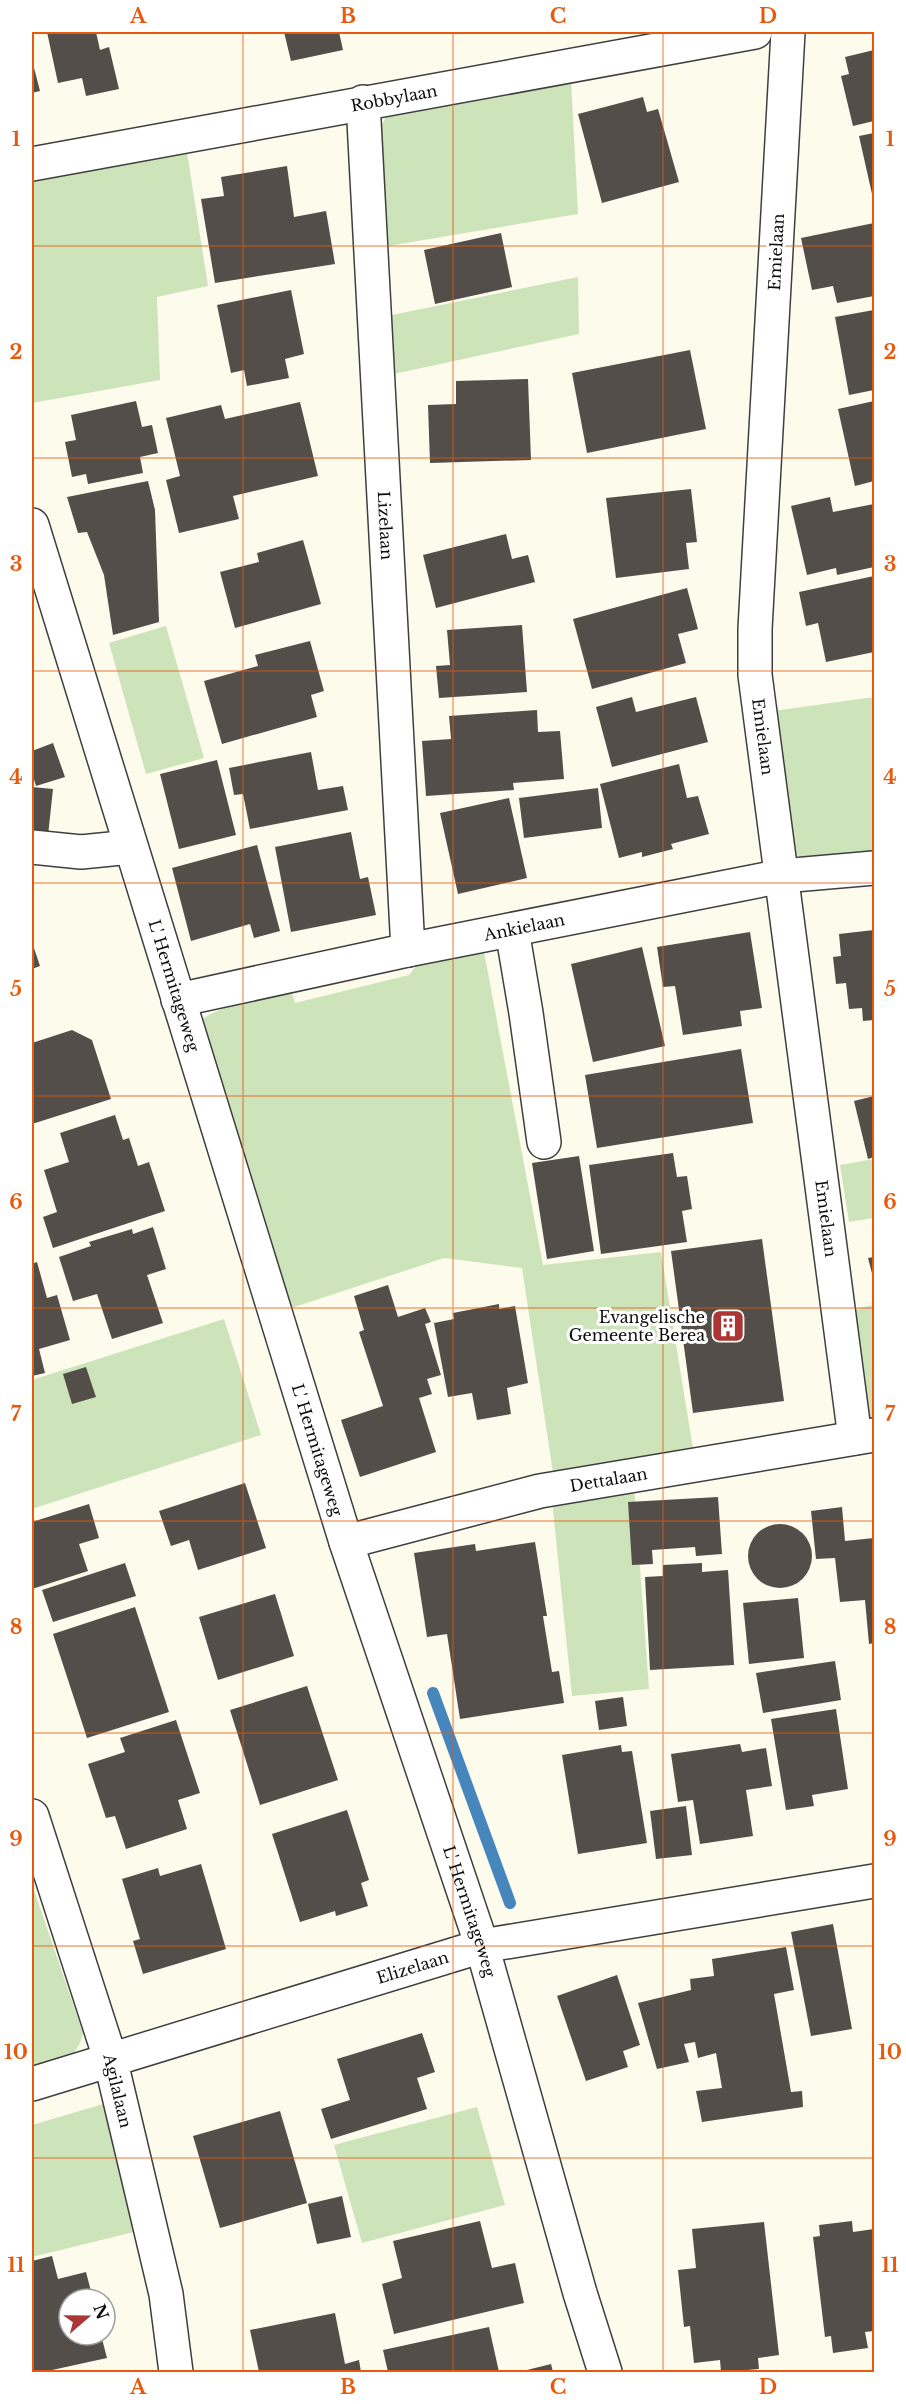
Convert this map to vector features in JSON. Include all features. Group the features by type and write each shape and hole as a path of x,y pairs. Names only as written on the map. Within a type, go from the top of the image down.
{"street":[{"name":"Robbylaan","path":"32,164 755,32"},
{"name":"Emielaan","path":"788,32 755,629 755,675 782,876 865,1436"},
{"name":"Lizelaan","path":"363,102 408,950"},
{"name":"L' Hermitageweg","path":"32,525 346,1542 482,1946 580,2293 605,2373"},
{"path":"32,847 81,852 130,847"},
{"name":"Ankielaan","path":"178,1000 408,950 782,876 874,868"},
{"path":"512,930 544,1142"},
{"name":"Dettalaan","path":"346,1542 540,1491 865,1436"},
{"name":"Agilalaan","path":"32,1816 110,2058 166,2294 176,2373"},
{"name":"Elizelaan","path":"32,2084 110,2058 482,1946 874,1881"}],"green space":[{"path":"571,79 578,214 382,247 380,128 387,115"},
{"path":"186,146 208,286 157,297 160,380 32,403 32,176"},
{"path":"578,277 579,334 389,375 387,316"},
{"path":"166,626 204,758 146,774 109,643"},
{"path":"874,697 874,854 804,859 795,854 773,711"},
{"path":"484,952 543,1265 661,1252 694,1455 554,1479 522,1268 444,1258 288,1309 201,1032 202,1019 223,1008 257,998 291,990 295,1003 409,975 420,961"},
{"path":"874,1159 874,1218 849,1222 840,1165"},
{"path":"874,1305 874,1423 869,1418 850,1310"},
{"path":"224,1319 261,1435 32,1509 32,1380"},
{"path":"634,1487 649,1689 572,1696 552,1500"},
{"path":"34,1890 83,2033 80,2043 70,2056 57,2063 32,2070 32,1891"},
{"path":"110,2102 138,2231 32,2257 32,2125"},
{"path":"477,2107 505,2205 362,2243 334,2145"}],"building":[{"path":"47,32 96,32 100,50 109,47 119,89 86,96 82,78 58,83"},
{"path":"284,32 339,32 343,50 291,61"},
{"path":"874,50 874,121 853,126 841,76 849,74 845,57"},
{"path":"32,60 40,91 32,93"},
{"path":"643,97 647,112 658,109 679,182 602,203 578,114"},
{"path":"874,133 874,203 859,136"},
{"path":"287,166 294,217 326,211 335,264 215,283 201,199 224,196 221,177"},
{"path":"874,223 874,296 837,303 833,286 812,290 801,238"},
{"path":"501,233 512,287 435,304 424,250"},
{"path":"291,290 304,354 285,359 289,378 247,386 244,370 231,373 217,305"},
{"path":"874,310 874,390 849,395 835,317"},
{"path":"690,350 706,429 587,453 572,373"},
{"path":"528,379 531,460 430,463 428,405 456,404 456,381"},
{"path":"136,401 142,427 152,425 158,453 140,457 143,473 88,484 86,474 72,477 65,442 76,440 71,415"},
{"path":"874,401 874,481 855,486 838,409"},
{"path":"300,402 318,476 233,496 239,519 179,533 166,480 180,476 166,418 221,405 225,419"},
{"path":"148,481 155,510 159,622 113,635 104,575 87,532 78,533 67,497"},
{"path":"691,489 697,542 686,543 689,569 616,578 606,498"},
{"path":"830,497 833,512 874,504 874,567 837,575 836,568 807,575 791,506"},
{"path":"506,534 512,559 528,555 535,582 436,608 423,555"},
{"path":"303,540 321,604 235,628 220,572 259,562 257,553"},
{"path":"874,576 874,652 826,662 818,623 806,626 799,592"},
{"path":"687,588 698,629 678,634 686,663 592,689 573,619"},
{"path":"522,625 527,692 439,698 436,666 450,665 447,630"},
{"path":"310,641 324,691 311,695 317,717 222,744 204,681 258,666 255,655"},
{"path":"632,697 636,712 696,697 708,742 612,767 596,707"},
{"path":"537,710 538,732 560,731 564,779 513,783 514,790 426,796 422,741 451,739 449,716"},
{"path":"53,743 65,777 36,786 32,773 32,751"},
{"path":"311,752 318,790 343,786 348,810 250,829 243,794 234,795 229,768"},
{"path":"217,760 236,835 179,849 160,774"},
{"path":"679,764 687,798 698,796 709,834 671,844 673,849 642,857 642,852 619,858 600,784"},
{"path":"32,787 53,789 47,845 32,843"},
{"path":"598,788 602,828 524,838 519,798"},
{"path":"509,798 527,878 458,894 440,813"},
{"path":"351,832 360,879 368,877 376,915 291,932 275,847"},
{"path":"257,845 280,931 254,938 250,924 191,941 172,868"},
{"path":"874,930 874,1020 863,1021 862,1008 849,1009 846,983 836,984 833,957 841,956 839,934"},
{"path":"750,932 762,1008 740,1011 742,1026 683,1035 675,986 663,987 657,947"},
{"path":"32,942 40,966 32,969"},
{"path":"642,947 665,1046 593,1062 571,964"},
{"path":"72,1030 92,1040 111,1099 32,1124 32,1043"},
{"path":"741,1049 753,1123 597,1148 585,1075"},
{"path":"874,1096 874,1157 868,1159 854,1101"},
{"path":"115,1115 123,1140 129,1138 138,1166 149,1162 165,1211 53,1248 43,1217 57,1212 44,1170 69,1162 60,1133"},
{"path":"673,1153 677,1177 687,1176 692,1209 682,1211 687,1242 601,1254 589,1165"},
{"path":"579,1156 594,1251 547,1259 532,1163"},
{"path":"153,1227 166,1269 147,1275 163,1323 112,1339 97,1294 73,1301 59,1257 91,1246 89,1242 132,1229 133,1234"},
{"name":"Evangelische Gemeente Berea","path":"762,1239 784,1401 693,1413 671,1251"},
{"path":"874,1257 874,1281 868,1258"},
{"path":"37,1262 47,1298 57,1295 70,1340 39,1349 45,1373 32,1376 32,1264"},
{"path":"388,1285 398,1317 425,1308 431,1322 425,1324 441,1375 427,1379 432,1394 419,1398 436,1452 360,1477 341,1420 383,1406 359,1332 364,1330 354,1296"},
{"path":"499,1304 499,1309 515,1306 528,1383 507,1388 511,1414 477,1420 472,1393 448,1397 434,1323 454,1319 453,1313"},
{"path":"86,1367 96,1397 72,1404 63,1374"},
{"path":"245,1483 266,1548 198,1570 189,1540 171,1546 159,1511"},
{"path":"718,1497 722,1554 696,1556 695,1547 652,1550 653,1564 632,1565 628,1502"},
{"path":"89,1504 99,1538 79,1544 88,1571 32,1589 32,1522"},
{"path":"842,1507 845,1541 874,1538 874,1643 869,1644 865,1600 840,1602 835,1558 816,1559 811,1511"},
{"path":"780,1524 798,1530 806,1538 812,1556 806,1574 798,1582 780,1588 762,1582 754,1574 748,1556 754,1538 762,1530"},
{"path":"535,1542 547,1616 543,1616 552,1672 559,1671 564,1703 460,1719 447,1634 427,1637 414,1553 475,1544 476,1551"},
{"path":"125,1563 136,1596 53,1622 42,1590"},
{"path":"702,1563 702,1572 728,1570 734,1665 650,1670 645,1577 663,1576 663,1565"},
{"path":"275,1594 294,1656 218,1680 199,1617"},
{"path":"798,1598 804,1658 749,1664 743,1603"},
{"path":"135,1607 169,1712 87,1738 53,1634"},
{"path":"835,1661 841,1700 763,1713 756,1673"},
{"path":"307,1686 338,1780 260,1805 230,1710"},
{"path":"623,1697 627,1726 599,1730 595,1701"},
{"path":"836,1709 848,1789 812,1795 814,1806 786,1810 771,1719"},
{"path":"176,1720 200,1793 178,1800 187,1829 126,1849 115,1816 106,1818 88,1764 125,1752 120,1738"},
{"path":"740,1744 742,1752 766,1748 772,1786 746,1790 753,1836 700,1844 693,1800 678,1802 671,1754"},
{"path":"621,1745 622,1752 632,1751 647,1843 578,1854 562,1755"},
{"path":"686,1806 692,1855 656,1859 650,1811"},
{"path":"347,1810 369,1880 361,1883 368,1906 336,1916 335,1911 300,1922 272,1834"},
{"path":"201,1864 226,1949 143,1974 133,1941 140,1939 122,1879 158,1868 160,1876"},
{"path":"833,1924 852,2029 811,2036 791,1932"},
{"path":"786,1947 794,1990 774,1994 791,2092 802,2091 803,2107 702,2122 696,2091 722,2088 716,2053 698,2058 695,2042 684,2044 689,2062 657,2069 638,2003 691,1990 690,1979 714,1976 712,1959"},
{"path":"617,1975 640,2045 623,2051 628,2067 586,2081 557,1996"},
{"path":"422,2033 435,2072 417,2078 427,2109 331,2139 321,2109 350,2100 337,2059"},
{"path":"280,2111 307,2203 220,2228 193,2136"},
{"path":"342,2196 351,2237 317,2244 308,2204"},
{"path":"480,2221 492,2268 515,2263 524,2303 394,2334 382,2284 402,2278 393,2241"},
{"path":"852,2221 853,2232 874,2229 874,2331 865,2332 868,2348 833,2353 831,2336 825,2337 813,2237 820,2236 819,2225"},
{"path":"764,2222 779,2355 758,2358 759,2369 721,2372 720,2360 694,2363 690,2326 684,2327 678,2270 696,2268 692,2229"},
{"path":"52,2256 58,2279 86,2272 90,2287 57,2287 57,2347 104,2347 107,2358 43,2372 32,2372 32,2261"},
{"path":"335,2313 345,2364 359,2360 361,2372 259,2372 250,2330"},
{"path":"489,2327 499,2372 388,2372 383,2350"},
{"path":"551,2364 553,2372 519,2372"}],"waterway":[{"path":"433,1693 510,1903"}],"place":[{"name":"Evangelische Gemeente Berea","path":"728,1326"}]}
